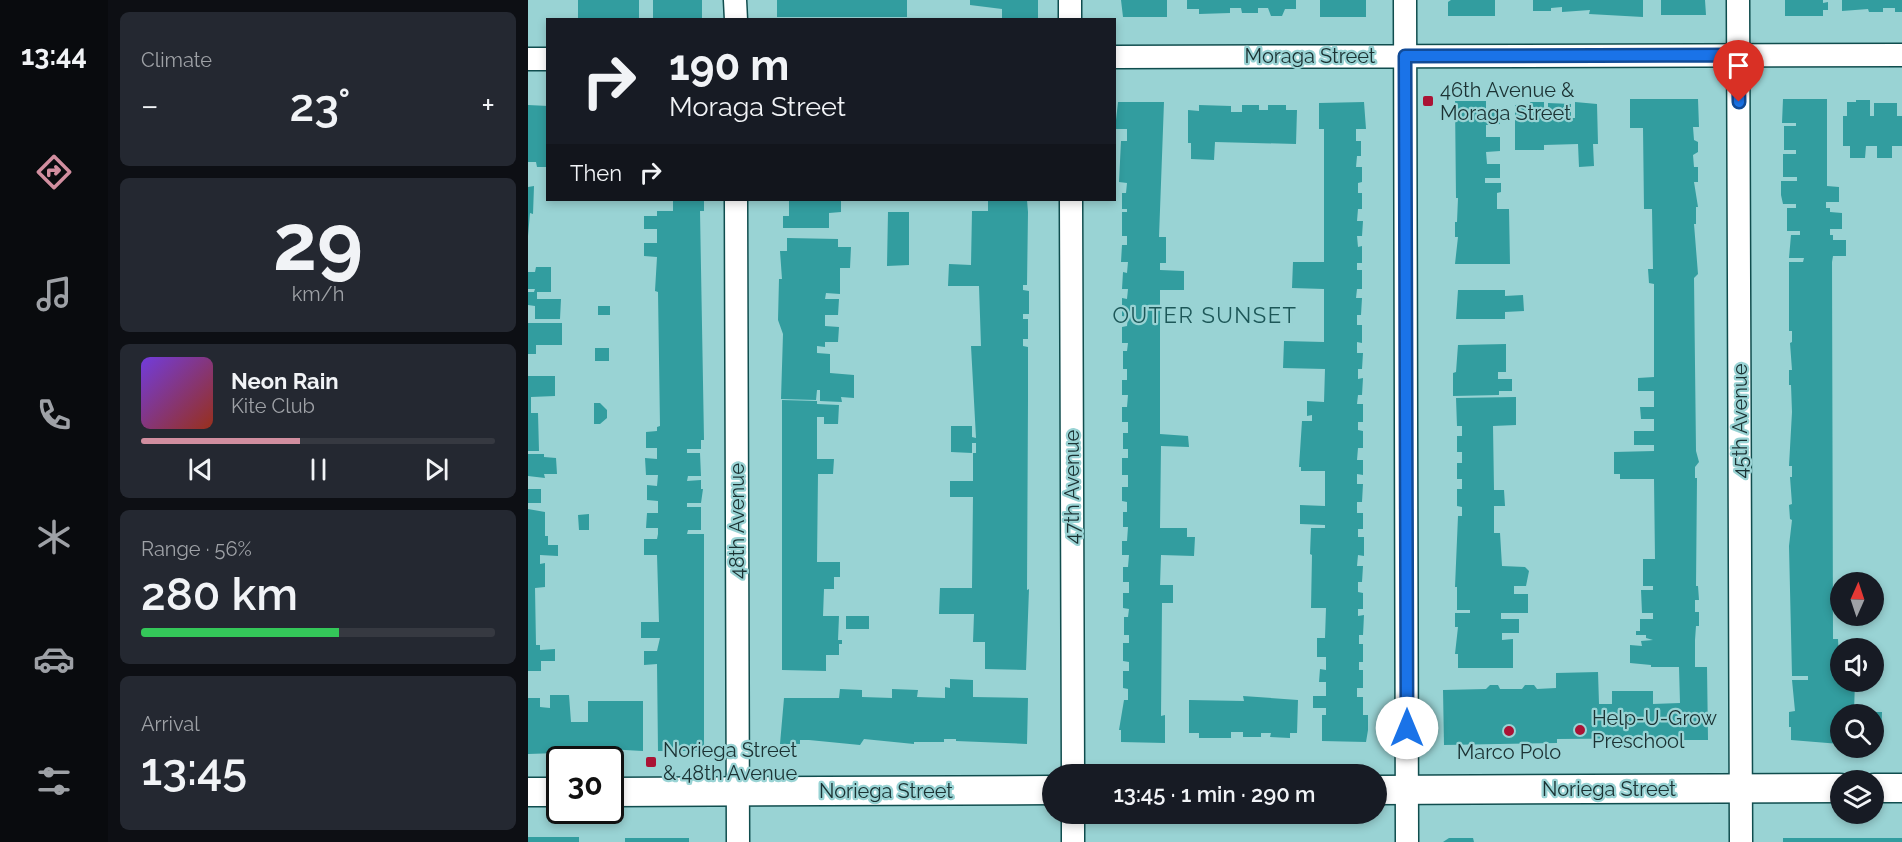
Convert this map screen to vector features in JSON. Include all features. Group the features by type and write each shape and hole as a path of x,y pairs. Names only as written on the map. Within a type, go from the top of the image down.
{"street":[{"path":"735,0 736,18"},
{"path":"1070,0 1070,18"},
{"path":"1405,0 1407,842"},
{"name":"45th Avenue","path":"1738,0 1741,842"},
{"name":"Moraga Street","path":"1116,57 1902,55"},
{"path":"528,59 546,59"},
{"name":"48th Avenue","path":"736,201 738,842"},
{"name":"47th Avenue","path":"1071,201 1073,764"},
{"name":"Noriega Street","path":"1387,790 1830,788"},
{"path":"1884,788 1902,788"},
{"name":"Noriega Street","path":"624,792 1042,790"},
{"path":"528,792 546,792"},
{"path":"1073,824 1073,842"}],"building":[{"path":"578,0 639,0 639,18 578,18"},
{"path":"653,0 702,0 702,18 653,18"},
{"path":"777,0 907,0 907,17 777,17"},
{"path":"970,0 1038,0 1038,18 1002,18 1002,9 970,5"},
{"path":"1121,0 1167,0 1167,17 1123,17"},
{"path":"1187,0 1296,0 1296,9 1285,9 1282,16 1271,16 1268,8 1258,8 1258,13 1242,13 1241,8 1230,8 1230,13 1199,14 1199,9 1187,9"},
{"path":"1320,0 1366,0 1366,17 1320,17"},
{"path":"1451,0 1495,0 1495,16 1448,16 1448,2"},
{"path":"1533,0 1643,0 1643,17 1589,14 1590,10 1562,12 1562,7 1551,8 1551,11 1533,11"},
{"path":"1661,0 1705,0 1706,15 1661,15"},
{"path":"1785,0 1823,0 1823,3 1828,2 1828,10 1823,10 1823,16 1785,16"},
{"path":"1842,0 1902,0 1902,12 1895,12 1895,8 1883,8 1883,12 1869,12 1868,9 1842,11"},
{"path":"1630,99 1698,99 1699,127 1693,127 1694,140 1698,142 1698,152 1693,155 1694,167 1698,167 1698,182 1694,182 1698,207 1696,207 1696,224 1694,224 1698,274 1694,278 1696,451 1699,462 1695,467 1695,478 1697,478 1696,586 1698,586 1699,600 1695,600 1695,612 1699,612 1699,626 1696,626 1695,667 1707,667 1708,740 1680,740 1680,738 1557,739 1557,743 1444,745 1443,690 1486,689 1490,685 1498,685 1500,689 1522,689 1525,685 1534,685 1537,689 1556,688 1556,673 1598,672 1599,704 1612,704 1612,691 1653,691 1653,704 1680,703 1679,667 1651,667 1651,665 1630,663 1630,645 1642,646 1641,641 1653,640 1646,638 1646,635 1636,635 1636,631 1640,631 1640,619 1653,619 1653,613 1642,613 1641,590 1653,590 1653,586 1643,586 1643,559 1655,559 1654,479 1620,479 1620,474 1614,474 1614,452 1654,451 1654,445 1634,445 1634,431 1654,431 1654,419 1641,419 1640,407 1654,407 1654,391 1638,391 1638,378 1654,377 1654,284 1649,283 1648,269 1653,269 1652,209 1644,209 1643,128 1630,128"},
{"path":"1783,99 1827,99 1827,186 1839,187 1839,202 1826,202 1826,208 1830,208 1830,212 1842,213 1842,229 1830,229 1833,240 1846,240 1846,256 1833,256 1832,262 1833,572 1830,572 1830,626 1833,626 1833,638 1830,638 1830,692 1855,692 1854,704 1830,704 1830,743 1791,740 1791,727 1789,727 1789,712 1795,711 1792,680 1808,680 1808,676 1792,676 1789,546 1792,520 1789,505 1792,504 1790,477 1792,477 1792,466 1789,466 1792,412 1789,370 1792,370 1790,343 1792,342 1792,331 1789,331 1789,262 1803,262 1804,258 1789,258 1791,235 1800,235 1800,231 1787,231 1787,208 1796,208 1796,204 1783,204 1781,181 1797,181 1797,177 1783,177 1783,154 1796,154 1796,150 1784,150 1784,126 1796,126 1796,123 1782,123"},
{"path":"1856,100 1870,100 1870,116 1874,116 1874,103 1897,103 1897,116 1902,116 1902,146 1892,146 1892,158 1877,158 1877,146 1866,146 1865,158 1850,158 1850,146 1843,146 1843,116 1847,116 1847,102 1856,102"},
{"path":"1455,101 1486,101 1486,110 1500,110 1500,124 1486,125 1486,137 1500,137 1500,151 1486,152 1487,164 1500,164 1500,178 1485,178 1485,183 1501,183 1501,192 1497,193 1497,209 1509,209 1510,264 1455,264 1458,237 1455,237 1455,222 1457,222 1458,198 1456,198"},
{"path":"1118,102 1164,102 1159,237 1166,237 1166,263 1160,263 1160,270 1184,271 1184,290 1160,290 1160,434 1188,436 1189,447 1161,446 1160,528 1187,528 1187,537 1195,537 1194,556 1161,555 1160,585 1173,585 1173,603 1162,603 1161,716 1165,715 1165,743 1121,742 1121,730 1119,730 1124,700 1128,700 1128,689 1123,688 1123,671 1129,671 1129,662 1123,661 1123,643 1129,643 1129,635 1124,635 1124,617 1128,617 1129,609 1123,608 1123,593 1129,593 1129,582 1123,582 1123,567 1128,567 1129,555 1122,555 1122,541 1127,541 1128,527 1123,527 1123,512 1127,512 1127,502 1122,501 1122,487 1128,487 1128,475 1122,475 1122,458 1128,458 1128,449 1123,449 1123,433 1128,433 1128,422 1122,422 1122,407 1127,407 1128,395 1122,395 1122,380 1127,380 1127,369 1123,369 1123,351 1127,351 1128,343 1122,343 1122,327 1127,326 1128,317 1122,316 1122,298 1127,299 1128,289 1122,289 1123,272 1127,273 1128,262 1121,262 1122,245 1127,245 1127,236 1122,236 1122,212 1127,212 1127,209 1122,209 1122,193 1126,193 1127,183 1119,182 1121,141 1127,141 1127,129 1116,129"},
{"path":"1364,102 1366,129 1356,129 1356,141 1361,141 1361,156 1357,156 1356,167 1362,167 1362,182 1358,183 1358,193 1362,193 1362,209 1358,209 1357,221 1363,221 1362,236 1357,236 1358,247 1362,246 1362,263 1357,263 1357,270 1362,270 1362,289 1357,289 1356,298 1362,298 1361,315 1357,315 1357,325 1362,325 1362,343 1357,342 1357,353 1363,353 1362,369 1358,369 1358,379 1363,378 1362,395 1358,395 1357,404 1363,404 1363,422 1358,422 1358,430 1363,431 1363,448 1358,448 1357,460 1363,460 1363,475 1357,474 1357,484 1363,484 1362,502 1357,502 1357,513 1363,513 1363,529 1358,529 1358,537 1364,537 1364,556 1358,555 1357,566 1363,566 1362,582 1358,582 1358,592 1363,593 1363,609 1358,609 1358,616 1364,615 1363,635 1359,635 1359,644 1363,644 1363,662 1359,662 1359,670 1363,670 1363,688 1357,688 1357,697 1363,697 1363,715 1368,715 1368,730 1366,742 1322,741 1322,715 1326,715 1326,708 1313,708 1313,696 1326,696 1326,682 1319,682 1320,669 1326,670 1326,657 1317,657 1317,638 1325,638 1326,608 1311,608 1312,555 1310,554 1311,528 1325,528 1325,525 1300,524 1300,505 1325,506 1325,471 1301,471 1299,467 1302,421 1312,421 1312,415 1307,416 1307,401 1324,402 1325,369 1283,368 1284,341 1324,342 1324,289 1292,288 1293,262 1324,262 1324,129 1319,129 1319,103"},
{"path":"1530,102 1544,102 1544,118 1548,118 1548,103 1571,104 1571,118 1575,118 1575,102 1597,104 1598,144 1593,144 1594,166 1579,167 1578,144 1544,145 1544,150 1515,150 1515,105 1530,104"},
{"path":"528,105 546,106 546,167 537,167 536,162 528,162"},
{"path":"1199,105 1231,106 1231,112 1242,112 1242,105 1259,105 1259,110 1268,110 1268,105 1286,105 1286,110 1297,110 1296,144 1215,142 1214,160 1191,159 1191,143 1188,143 1188,110 1199,111"},
{"path":"534,186 533,214 530,213 528,236 528,187"},
{"path":"673,201 704,201 704,211 700,211 704,440 701,440 701,449 687,449 687,453 700,453 701,476 688,476 687,481 701,480 701,489 703,489 701,503 687,503 687,507 701,507 701,530 688,530 687,534 704,534 704,751 658,751 657,664 644,665 644,651 657,651 660,638 641,638 641,622 659,622 657,555 644,555 644,539 657,539 658,534 658,528 646,528 647,513 658,513 658,501 647,500 647,485 657,486 658,475 646,475 645,458 657,459 657,448 646,448 646,432 657,431 657,427 660,426 658,292 655,291 657,257 644,256 644,243 657,243 657,229 644,229 644,216 657,216 657,211 673,211"},
{"path":"789,201 841,201 841,212 829,213 829,228 783,228 783,216 789,216"},
{"path":"988,201 1027,201 1027,285 1023,285 1023,290 1029,291 1029,314 1023,314 1023,319 1028,319 1028,339 1023,339 1023,346 1028,347 1027,590 1029,589 1026,670 985,669 985,642 973,642 974,614 939,614 940,588 972,588 973,497 950,497 950,481 973,481 973,453 976,453 976,443 972,443 972,453 951,452 951,426 972,426 972,437 976,438 971,346 981,346 979,286 948,286 949,264 971,265 972,211 988,211"},
{"path":"888,212 909,212 909,265 887,266"},
{"path":"787,238 838,239 838,247 851,247 850,268 840,268 840,294 826,293 825,299 839,299 838,315 825,315 825,326 839,327 838,342 825,342 825,347 817,346 817,353 830,354 830,373 854,375 854,398 841,397 842,402 820,401 820,390 817,390 816,400 781,399 783,334 778,320 779,279 782,279 780,251 787,251"},
{"path":"536,267 551,267 551,292 537,292 537,299 561,299 560,319 535,319 535,306 528,305 528,292 534,292 535,289 528,289 528,272 535,272"},
{"path":"1458,290 1505,290 1505,296 1523,295 1524,311 1505,312 1505,319 1456,319"},
{"path":"598,306 610,306 610,315 598,315"},
{"path":"528,323 562,323 562,345 536,345 536,354 528,354"},
{"path":"1506,344 1506,372 1498,372 1498,379 1512,379 1512,391 1499,391 1499,395 1453,396 1453,373 1456,372 1458,345"},
{"path":"595,348 609,348 609,361 595,361"},
{"path":"528,376 555,376 555,396 531,397 531,413 538,413 539,451 528,451"},
{"path":"1516,397 1516,425 1493,426 1494,490 1504,490 1505,506 1494,506 1494,533 1500,533 1502,566 1525,567 1529,571 1526,586 1514,586 1514,594 1528,594 1528,613 1501,613 1501,619 1519,619 1519,633 1502,633 1502,640 1513,639 1513,668 1458,668 1458,654 1455,654 1458,627 1455,627 1455,613 1470,613 1470,610 1457,610 1457,587 1455,587 1458,516 1462,516 1462,507 1457,506 1457,489 1462,489 1462,479 1457,479 1457,463 1462,463 1462,452 1457,452 1457,436 1462,436 1462,426 1457,426 1456,398"},
{"path":"782,400 817,401 817,404 839,405 838,424 824,424 824,417 817,417 817,459 834,459 833,474 818,474 817,562 840,562 840,577 834,577 834,589 824,589 823,616 839,616 838,640 842,640 842,644 839,644 839,655 826,655 826,671 782,670"},
{"path":"594,403 600,403 607,410 607,418 600,424 594,424"},
{"path":"528,454 544,454 544,457 556,458 557,474 544,474 545,478 528,476"},
{"path":"528,489 541,489 541,503 528,503"},
{"path":"528,509 545,512 545,536 548,536 548,545 558,545 558,556 540,555 540,564 545,563 545,587 535,588 536,645 540,645 540,650 555,649 555,661 541,661 541,671 528,671"},
{"path":"589,514 589,530 579,530 578,515"},
{"path":"846,616 869,616 869,629 846,629"},
{"path":"950,679 973,680 973,697 1028,698 1027,744 944,739 944,742 914,742 914,744 864,739 860,745 809,740 800,740 800,744 780,744 784,698 839,698 840,689 862,690 862,697 892,698 892,689 918,690 917,697 945,698 945,687 950,688"},
{"path":"550,695 569,695 571,722 588,722 588,701 643,701 643,751 624,750 624,746 546,746 546,753 528,754 528,698 540,698 540,707 550,708"},
{"path":"1243,696 1298,700 1297,733 1290,733 1290,738 1270,737 1271,733 1261,733 1261,737 1243,737 1243,732 1231,732 1231,738 1199,738 1199,733 1189,733 1189,700 1244,701"},
{"path":"528,837 579,837 579,842 528,842"},
{"path":"625,838 689,838 689,842 625,842"},
{"path":"1449,838 1473,838 1474,842 1443,842"},
{"path":"1783,838 1902,838 1902,842 1783,842"}],"place":[{"name":"46th Avenue & Moraga Street","path":"1428,101"},
{"name":"Help-U-Grow Preschool","path":"1580,730"},
{"name":"Marco Polo","path":"1509,731"},
{"name":"Noriega Street & 48th Avenue","path":"651,762"}],"district":[{"name":"OUTER SUNSET","path":"1205,315"}],"route":[{"path":"1407,728 1405,56 1738,55 1739,102"}]}
